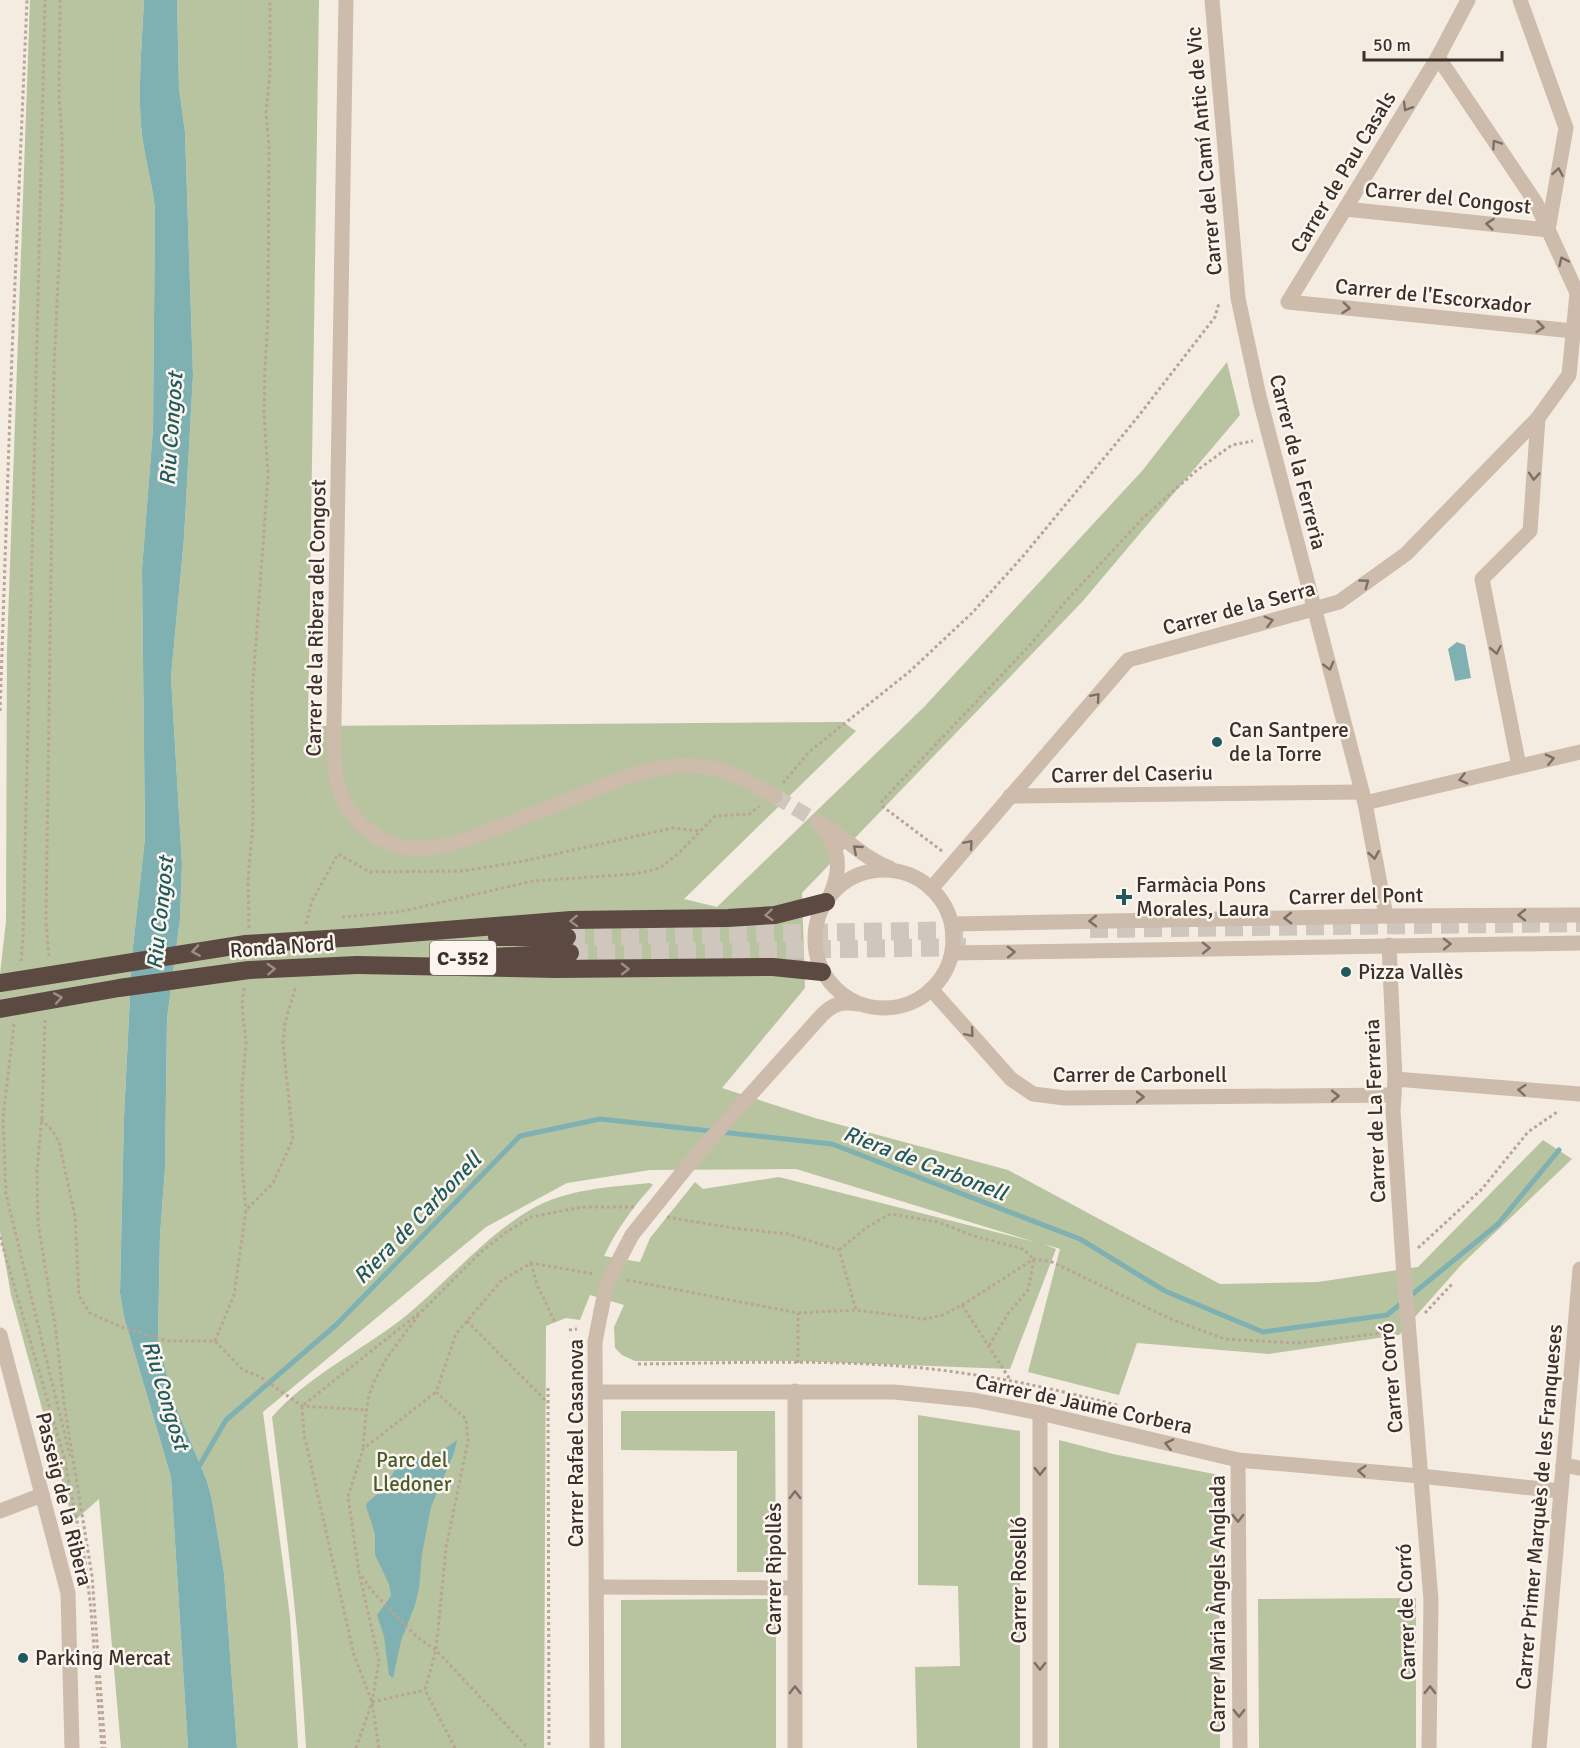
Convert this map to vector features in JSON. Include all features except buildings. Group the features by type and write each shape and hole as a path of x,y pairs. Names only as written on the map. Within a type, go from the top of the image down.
{"highway":[{"path":"359,937 571,920 775,915 828,898"},
{"name":"Ronda Nord","path":"0,983 246,944 359,937 568,945 357,965 246,971 119,988 7,1012"},
{"path":"357,965 556,969 773,967 824,974"}],"street":[{"name":"Carrer de la Ribera del Congost","path":"346,0 334,722 334,755 338,783 343,798 361,825 373,835 406,848 425,848 445,846 631,775 668,767 688,765 724,771 774,795"},
{"name":"Carrer del Camí Antic de Vic","path":"1212,0 1238,298"},
{"name":"Carrer de Pau Casals","path":"1288,302 1437,57 1468,0"},
{"path":"1520,0 1566,128 1548,230"},
{"path":"1437,57 1536,203 1579,293 1573,331 1574,375"},
{"name":"Carrer del Congost","path":"1345,209 1548,230"},
{"name":"Carrer de la Ferreria","path":"1238,298 1269,438 1363,798 1386,916"},
{"name":"Carrer de l'Escorxador","path":"1288,302 1573,331"},
{"name":"Carrer de la Serra","path":"931,889 1128,660 1339,602 1406,554 1538,418 1574,375"},
{"path":"1520,766 1482,579 1530,531 1538,418"},
{"name":"Carrer del Caseriu","path":"1010,796 1363,798 1580,752"},
{"path":"818,822 846,840 867,858 918,879 931,889 946,907 952,924 952,953 946,970 923,997 904,1006 884,1009 841,1002 822,1015 830,995 815,950 814,932 818,915 836,881 838,860 834,848 818,822"},
{"path":"828,898 843,883 859,874 877,870 898,871"},
{"name":"Carrer del Pont","path":"952,924 1580,915"},
{"path":"952,953 1580,943"},
{"name":"Carrer de La Ferreria","path":"1389,945 1404,1276"},
{"path":"824,974 844,997 863,1006"},
{"name":"Carrer de Carbonell","path":"931,989 1011,1079 1034,1094 1065,1098 1394,1095"},
{"name":"Carrer Rafael Casanova","path":"597,1748 595,1342 607,1283 632,1235 650,1212 698,1153 822,1015"},
{"path":"1395,1079 1580,1095"},
{"name":"Carrer Primer Marquès de les Franqueses","path":"1539,1748 1580,1269"},
{"name":"Carrer Corró","path":"1404,1276 1420,1476"},
{"name":"Passeig de la Ribera","path":"0,1335 68,1593 72,1748"},
{"name":"Carrer Ripollès","path":"795,1391 795,1748"},
{"name":"Carrer de Jaume Corbera","path":"597,1392 894,1392 974,1400 1040,1413 1238,1460 1560,1491"},
{"name":"Carrer Roselló","path":"1040,1413 1040,1748"},
{"name":"Carrer Maria Àngels Anglada","path":"1238,1460 1240,1748"},
{"path":"1563,1465 1580,1468"},
{"name":"Carrer de Corró","path":"1420,1476 1431,1600 1429,1748"},
{"path":"0,1511 42,1495"},
{"path":"596,1587 795,1588"}],"path":[{"path":"0,711 27,0"},
{"path":"19,971 23,937 45,0"},
{"path":"49,957 46,921 50,586 54,365 62,165 59,95 60,0"},
{"path":"248,937 250,911 248,880 253,821 252,696 268,476 264,367 268,319 269,147 266,112 270,73 270,0"},
{"path":"342,917 399,912 533,881 634,874 660,868 680,852 715,816 750,814 774,795 810,751 909,672 972,613 1024,555 1144,408 1215,317 1219,303"},
{"path":"955,860 882,806 882,801 1031,644 1065,602 1143,518 1196,471 1232,445 1269,438"},
{"path":"305,931 312,901 339,854 370,872 462,871 519,862 673,828 700,831"},
{"path":"215,1341 234,1295 246,1210 242,1168 242,1088 246,1042 242,1005 246,971"},
{"path":"246,1210 273,1183 293,1139 283,1043 285,1023 297,976"},
{"path":"7,1012 3,1118 6,1194 77,1484"},
{"path":"45,1019 36,1188 38,1224 92,1576 104,1748"},
{"path":"1414,1251 1482,1189 1528,1132 1557,1112"},
{"path":"41,1119 52,1130 58,1142 75,1216 79,1296 90,1313 121,1327 167,1341 215,1341 243,1370 259,1376 302,1406 367,1410"},
{"path":"302,1406 423,1310 481,1252 505,1233 531,1217 582,1208 633,1206 666,1217 788,1234 839,1250"},
{"path":"839,1250 866,1227 890,1214 938,1222 974,1236 1023,1249 1034,1259 1028,1290 1007,1315 989,1346"},
{"path":"0,1237 64,1457 85,1560 104,1748"},
{"path":"839,1250 856,1310"},
{"path":"1052,1262 1173,1320 1225,1339 1297,1343 1386,1333 1408,1326 1452,1284"},
{"path":"531,1263 537,1286 555,1322"},
{"path":"962,1305 1011,1381"},
{"path":"356,1748 372,1702 379,1661 359,1572 348,1497 363,1449 369,1396 378,1372 423,1310"},
{"path":"798,1313 798,1363"},
{"path":"467,1321 549,1404"},
{"path":"569,1330 577,1329"},
{"path":"1386,1333 1392,1329"},
{"path":"638,1364 798,1363 909,1367 968,1373 1120,1406"},
{"path":"548,1388 549,1748"},
{"path":"363,1449 436,1392"},
{"path":"302,1406 304,1434 354,1655 372,1702 379,1748"},
{"path":"359,1572 371,1590 417,1637 436,1650 528,1748"},
{"path":"372,1702 425,1690"}],"green space":[{"path":"30,0 144,0 140,101 143,144 155,208 153,429 142,569 145,838 132,956 124,1117 120,1293 124,1317 171,1477 188,1748 121,1748 99,1499 73,1522 11,1295 0,1232 0,974 6,921 7,649"},
{"name":"Parc del Lledoner","path":"177,0 319,0 308,726 843,722 856,731 684,899 717,907 924,707 1142,471 1227,362 1240,415 1082,602 802,893 805,988 722,1088 815,1118 1008,1170 1220,1284 1318,1282 1418,1267 1543,1140 1572,1159 1462,1264 1399,1335 1269,1354 1137,1343 1119,1395 1028,1372 1060,1249 1044,1244 1056,1249 1010,1369 798,1361 635,1361 622,1355 615,1348 614,1327 624,1305 590,1295 580,1320 566,1318 546,1326 544,1748 306,1748 296,1623 272,1417 301,1389 402,1319 512,1222 530,1210 558,1197 604,1188 650,1183 653,1185 626,1219 604,1256 640,1262 650,1238 695,1182 703,1189 779,1177 1035,1242 796,1169 650,1170 567,1183 486,1227 263,1412 290,1617 298,1748 237,1748 224,1573 212,1500 207,1481 173,1400 158,1338 160,1235 165,1168 167,1019 180,919 182,864 171,677 184,538 193,375 185,132 179,88"},
{"path":"621,1411 775,1411 776,1572 737,1572 737,1451 621,1450"},
{"path":"918,1415 1020,1431 1020,1748 917,1748 915,1667 960,1666 958,1586 918,1585"},
{"path":"1059,1440 1113,1454 1219,1475 1220,1748 1059,1748"},
{"path":"1416,1598 1416,1748 1259,1748 1258,1599"},
{"path":"776,1599 776,1748 621,1748 621,1600"}],"water":[{"name":"Riu Congost","path":"144,0 177,0 179,88 185,132 193,375 184,538 171,677 182,864 180,919 167,1019 165,1168 160,1235 158,1338 173,1400 207,1481 212,1500 224,1573 237,1748 188,1748 171,1477 124,1317 120,1293 124,1117 132,956 145,838 142,569 153,429 155,208 143,144 140,101"},
{"path":"1457,642 1465,645 1471,678 1455,681 1448,649"},
{"path":"457,1440 454,1453 431,1507 422,1554 419,1588 401,1641 393,1678 389,1675 384,1636 377,1615 391,1596 389,1584 375,1555 375,1534 366,1506 384,1488 395,1470 411,1460 442,1451"}],"waterway":[{"name":"Riera de Carbonell","path":"198,1468 226,1420 336,1325 520,1136 600,1119 832,1144 1080,1239 1165,1291 1263,1332 1387,1315 1498,1224 1559,1150"}],"tunnel":[{"path":"775,796 818,822"},
{"path":"1090,929 1580,923"},
{"path":"567,937 972,930"},
{"path":"570,953 970,947"}],"place":[{"name":"Can Santpere de la Torre","path":"1217,742"},
{"name":"Farmàcia Pons Morales, Laura","path":"1124,897"},
{"name":"Pizza Vallès","path":"1346,972"},
{"name":"Parking Mercat","path":"23,1658"}]}
